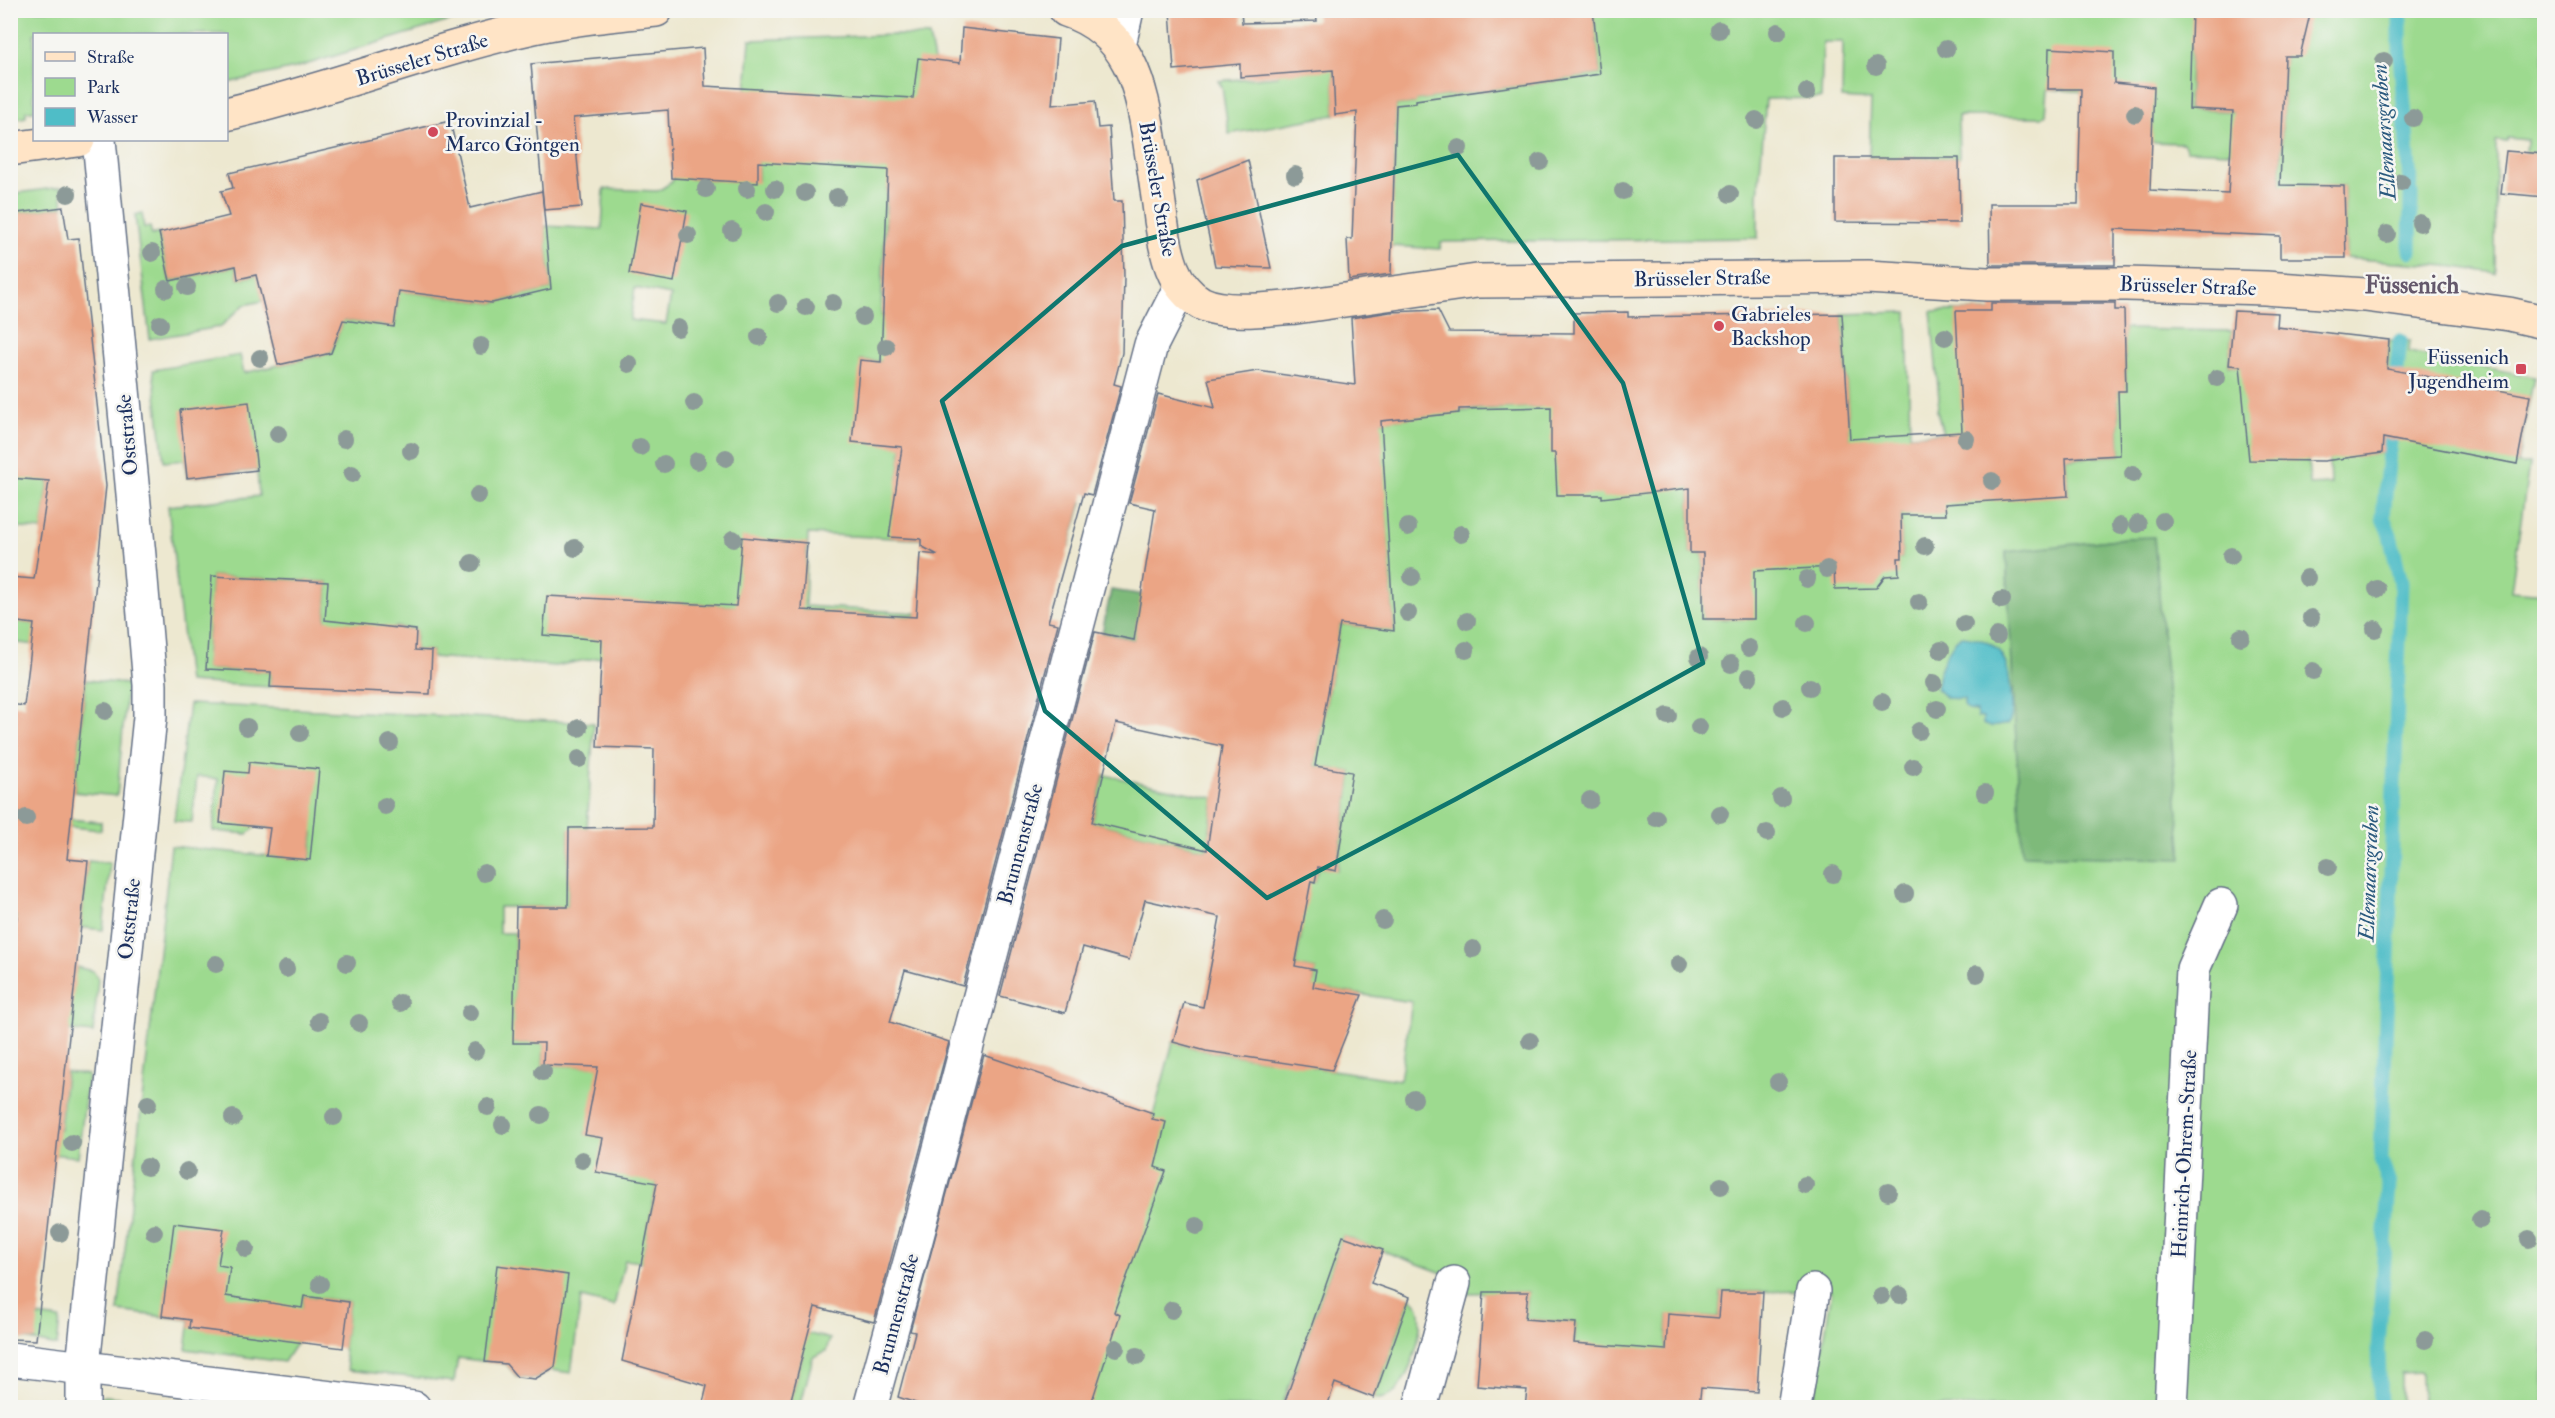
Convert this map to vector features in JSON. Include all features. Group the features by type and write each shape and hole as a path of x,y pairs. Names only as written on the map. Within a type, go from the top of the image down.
{"street":[{"name":"Brüsseler Straße","path":"228,114 281,102 472,43 534,27 656,10"},
{"name":"Brüsseler Straße","path":"1066,10 1093,23 1119,45 1136,76 1166,247 1173,272 1181,285 1201,303 1212,307 1266,309 1477,281 1867,277 1988,284 2126,284 2365,295 2509,314 2544,322"},
{"path":"1119,45 1127,10"},
{"path":"10,149 70,141"},
{"name":"Oststraße","path":"83,1407 83,1366 150,717 150,685 139,556 99,141"},
{"name":"Brunnenstraße","path":"870,1407 1151,345 1181,285"},
{"name":"Heinrich-Ohrem-Straße","path":"2171,1407 2193,969 2221,905"},
{"path":"1420,1407 1454,1283"},
{"path":"1794,1407 1813,1291"},
{"path":"10,1359 414,1407"}],"highlighted area":[{"path":"1458,155 1623,383 1703,663 1456,799 1267,898 1045,711 942,401 1122,246"}],"green space":[{"path":"11,10 482,11 295,68 228,83 228,33 33,33 33,111 26,111 26,117 16,119 15,112 11,112"},
{"path":"2249,10 2254,48 2191,46 2188,109 2259,113 2232,152 2187,150 2183,143 2151,142 2114,94 2048,89 2046,114 2042,117 1958,116 1959,158 1869,158 1871,100 1842,98 1843,42 1823,42 1821,98 1766,99 1758,196 1758,238 1441,242 1440,249 1391,246 1396,105 1415,103 1416,100 1600,74 1593,11"},
{"path":"2311,10 2544,11 2544,154 2526,153 2527,140 2508,138 2507,141 2496,141 2495,273 2448,266 2346,258 2344,186 2280,187 2286,20"},
{"path":"893,35 929,36 934,60 930,192 887,189 881,312 882,316 925,319 908,363 860,360 902,447 898,479 965,495 1082,502 1069,546 808,534 805,606 916,613 917,617 676,603 601,657 555,666 431,657 432,651 415,650 416,630 396,627 323,648 328,582 212,576 206,669 271,672 270,687 188,682 168,506 259,496 257,470 187,478 185,460 164,462 153,370 240,355 244,373 331,353 343,320 394,327 399,291 492,303 551,289 545,226 602,229 604,189 658,191 672,182 674,175 692,179 758,182 758,162 752,161 746,92 750,40","holes":["635,288 671,295 666,324 630,320"]},
{"path":"1333,57 1335,115 1229,134 1222,87 1218,81 1278,76 1277,61"},
{"path":"61,187 63,207 11,214 11,194"},
{"path":"142,213 144,228 150,227 152,235 159,233 170,281 236,266 238,279 257,275 263,301 244,305 220,327 150,339 135,215"},
{"path":"1931,311 1994,311 2068,496 2066,459 2120,455 2118,391 2126,390 2124,329 2232,331 2229,365 2253,367 2306,438 2310,485 2330,484 2329,459 2382,453 2389,340 2410,341 2409,352 2534,377 2517,464 2529,464 2511,591 2544,594 2544,1407 2422,1407 2421,1372 2401,1373 2401,1407 1813,1407 1832,1291 1721,1292 1719,1318 1668,1315 1664,1383 1635,1381 1633,1407 1584,1407 1584,1393 1570,1392 1576,1323 1525,1319 1528,1292 1463,1293 1445,1274 1343,1236 1283,1403 1295,1407 1057,1407 1143,1153 1173,1042 1206,1051 1268,1060 1303,1043 1316,970 1295,966 1301,936 1301,879 1315,882 1318,867 1337,870 1352,772 1315,766 1340,624 1394,631 1380,421 1482,409 1540,407 1539,357 1690,461 1690,553 1703,553 1703,619 1753,619 1753,495 1815,559 1902,558 1901,515 1911,515 1851,459 1842,314 1907,312 1910,435 1943,433 1937,411 1939,398","holes":["2126,538 2021,830 2006,553","1323,989 1412,1002 1400,1080 1312,1067"]},
{"path":"10,386 50,452 42,530 11,527"},
{"path":"2154,537 2182,859 2022,855 2006,552 2126,538"},
{"path":"1111,590 1217,606 1211,655 1102,633"},
{"path":"11,621 91,631 89,651 11,642"},
{"path":"86,680 127,684 117,796 74,792"},
{"path":"189,704 594,723 587,828 569,829 568,907 499,907 499,933 515,933 514,1043 544,1043 543,1065 616,1067 585,1134 663,1151 642,1262 625,1260 614,1306 581,1298 571,1373 550,1370 535,1379 517,1377 506,1364 458,1358 454,1382 348,1370 343,1348 349,1302 304,1296 297,1342 284,1362 186,1349 190,1320 118,1311 171,846 310,860 313,833 256,827 247,834 213,831 218,779 197,776 192,822 174,821"},
{"path":"1104,775 1214,798 1207,850 1092,822"},
{"path":"11,814 101,822 101,830 11,821"},
{"path":"88,861 110,863 103,930 11,919 11,916 81,923"},
{"path":"76,967 93,971 98,979 93,1033 11,1025 76,972"},
{"path":"66,1072 88,1075 78,1157 16,1150 10,1126 60,1130"},
{"path":"1410,1297 1419,1308 1420,1318 1416,1348 1411,1364 1396,1391 1385,1398 1374,1398"},
{"path":"704,1307 830,1339 826,1351 813,1357 800,1407 789,1407 803,1354 699,1328"},
{"path":"11,1313 60,1319 57,1346 11,1336"},
{"path":"101,1397 207,1407 97,1408"}],"water":[{"path":"1963,636 1986,642 1994,647 2005,660 2010,680 2012,705 2008,724 1991,727 1983,724 1983,718 1977,717 1977,711 1968,710 1964,706 1964,699 1946,698 1937,689 1945,659 1953,644"}],"building":[{"path":"1170,10 1241,10 1242,23 1317,21 1316,10 1593,10 1600,74 1416,100 1416,103 1396,105 1391,274 1349,280 1347,239 1352,239 1357,112 1335,115 1333,70 1240,77 1240,64 1174,70"},
{"path":"2192,10 2311,10 2300,56 2285,56 2280,185 2344,186 2346,258 2280,258 2280,236 2115,229 2115,265 1990,265 1989,204 2078,204 2081,89 2048,89 2049,48 2114,52 2114,83 2154,87 2150,190 2228,194 2233,111 2189,109"},
{"path":"962,28 1058,39 1052,105 1095,101 1098,128 1109,127 1114,201 1122,201 1124,277 1122,353 1114,384 1121,386 1092,495 1084,493 1048,622 1058,624 963,986 905,970 890,1022 949,1042 874,1322 815,1307 789,1407 702,1407 707,1386 622,1361 657,1183 596,1172 603,1138 585,1135 598,1067 543,1065 544,1043 513,1043 516,907 568,907 569,828 653,827 654,749 597,747 602,640 543,635 547,596 736,606 742,537 807,543 802,610 916,617 920,553 938,555 921,546 921,539 889,537 902,447 852,442 860,360 881,362 888,170 758,162 758,183 671,178 668,110 573,118 582,207 544,210 531,64 703,48 705,86 913,98 918,58 960,63"},
{"path":"450,121 470,208 542,191 551,289 492,303 399,291 394,327 343,320 331,353 278,365 256,275 238,279 236,266 170,281 159,233 229,216 221,191 233,188 229,173"},
{"path":"2506,151 2544,154 2544,197 2501,193"},
{"path":"1835,158 1959,158 1960,223 1835,222"},
{"path":"1248,160 1271,268 1215,266 1197,180"},
{"path":"641,203 687,211 674,282 629,274"},
{"path":"63,207 68,239 79,238 106,486 67,859 88,861 36,1340 10,1339 10,967 17,916 10,916 10,704 24,706 34,624 10,621 10,577 34,579 49,481 10,478 10,214"},
{"path":"1991,303 2115,303 2115,310 2124,310 2126,391 2118,391 2120,455 2066,458 2068,496 1945,504 1946,515 1901,515 1902,558 1898,558 1899,575 1885,576 1876,588 1835,589 1834,567 1754,571 1754,619 1703,619 1703,553 1690,553 1690,488 1602,498 1602,495 1557,495 1555,453 1551,453 1551,407 1459,409 1459,413 1381,421 1394,631 1340,624 1315,766 1352,772 1336,871 1318,867 1315,882 1311,881 1295,966 1316,970 1313,987 1362,995 1332,1070 1206,1051 1173,1042 1184,1003 1203,1007 1220,917 1145,900 1129,960 1083,947 1065,1013 1000,996 1095,632 1134,640 1155,509 1129,503 1158,394 1215,408 1208,379 1258,371 1355,385 1351,318 1390,312 1438,310 1449,332 1574,333 1574,313 1628,312 1628,317 1842,314 1850,439 1962,432 1956,311 1991,311","holes":["1116,723 1222,746 1207,850 1092,822"]},
{"path":"2234,311 2278,313 2277,327 2389,340 2387,369 2530,396 2517,464 2383,438 2382,453 2324,461 2249,460 2240,366 2229,365"},
{"path":"249,402 257,470 187,478 180,410"},
{"path":"212,576 328,582 325,620 416,630 415,650 432,651 430,694 270,687 271,672 206,669"},
{"path":"249,762 319,769 310,860 266,856 270,828 220,823 225,771 248,773"},
{"path":"984,1055 1153,1113 1152,1119 1166,1122 1155,1167 1166,1171 1114,1312 1120,1315 1090,1407 927,1407 898,1397 915,1332 910,1331"},
{"path":"174,1223 224,1229 218,1265 230,1267 226,1296 302,1308 304,1296 349,1302 343,1348 189,1328 190,1320 162,1316"},
{"path":"1343,1236 1383,1250 1371,1283 1410,1297 1374,1398 1335,1383 1327,1407 1283,1407"},
{"path":"497,1265 568,1275 555,1367 535,1379 517,1377 506,1364 485,1362"},
{"path":"1484,1292 1528,1292 1525,1319 1576,1323 1574,1343 1666,1350 1668,1314 1719,1318 1721,1292 1763,1292 1757,1392 1701,1388 1699,1407 1525,1407 1527,1390 1477,1386"}],"waterway":[{"name":"Ellemaarsgraben","path":"2400,10 2400,55 2411,196 2410,251"},
{"name":"Ellemaarsgraben","path":"2395,390 2400,341"},
{"name":"Ellemaarsgraben","path":"2380,1408 2378,1349 2389,1184 2381,1160 2401,583 2390,535 2383,517 2392,420"}],"place":[{"name":"Provinzial - Marco Göntgen","path":"433,132"},
{"name":"Gabrieles Backshop","path":"1719,326"},
{"name":"Füssenich Jugendheim","path":"2521,369"}],"district":[{"name":"Füssenich","path":"2412,285"}]}
